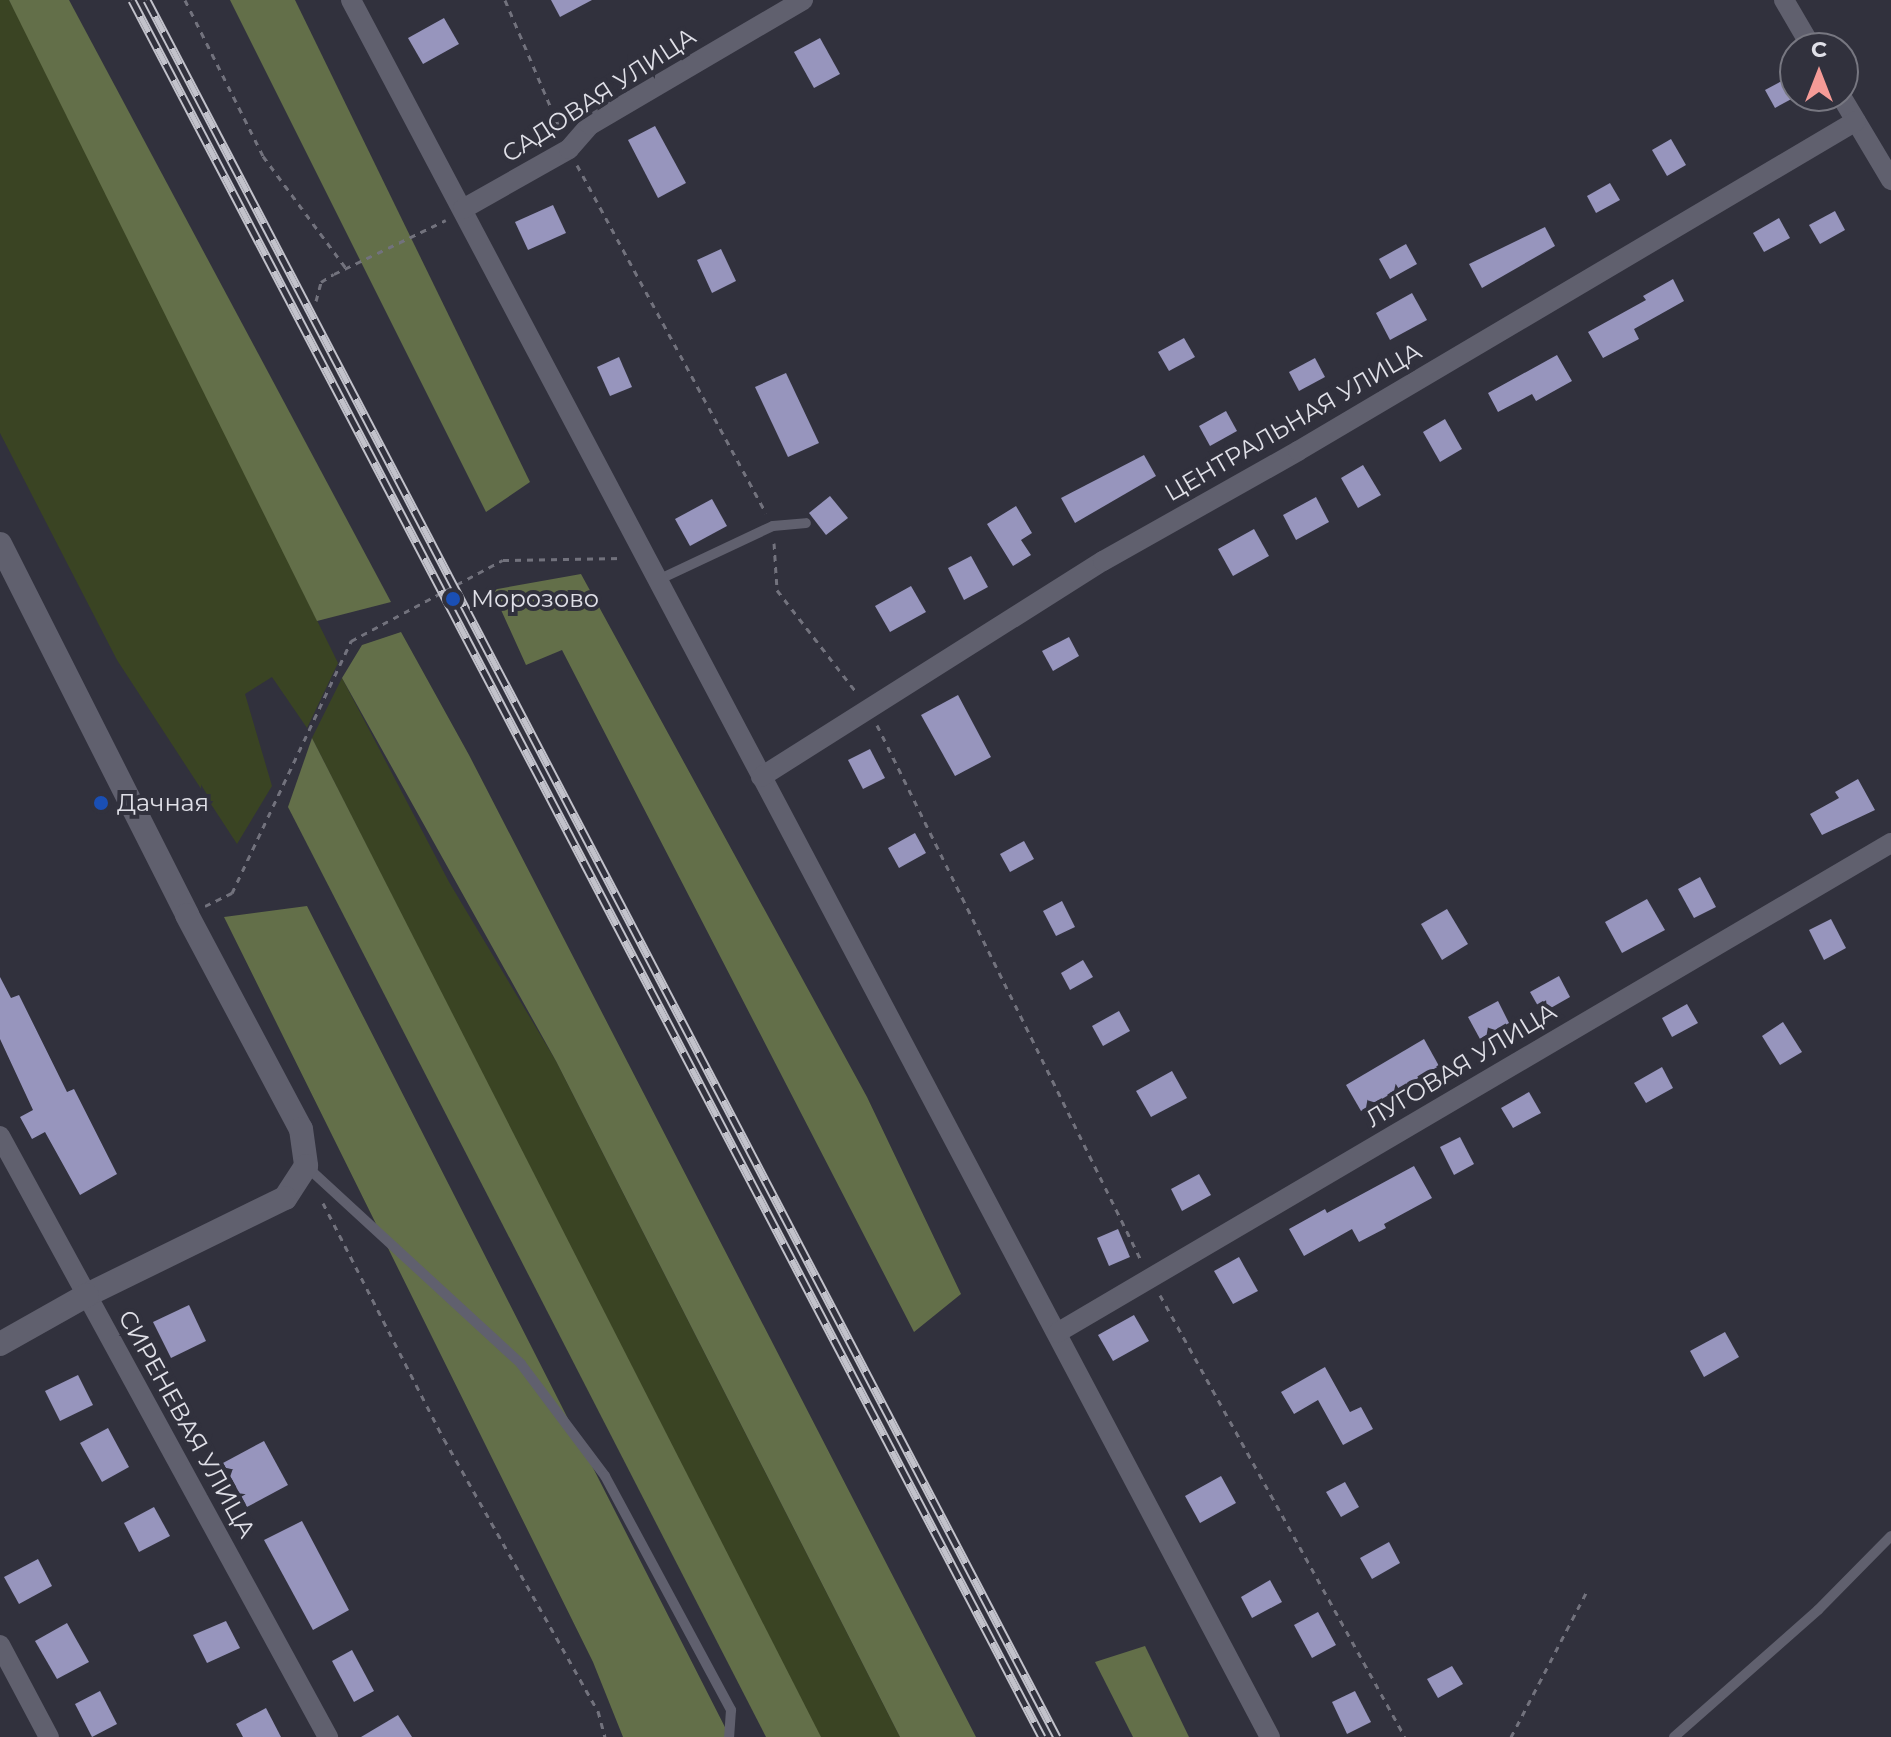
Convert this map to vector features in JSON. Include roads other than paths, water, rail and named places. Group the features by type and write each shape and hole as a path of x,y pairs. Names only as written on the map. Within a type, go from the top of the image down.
{"street":[{"path":"351,0 1270,1737"},
{"name":"САДОВАЯ УЛИЦА","path":"463,209 569,149 590,125 803,0"},
{"path":"1784,0 1803,32"},
{"path":"1851,112 1891,180"},
{"name":"ЦЕНТРАЛЬНАЯ УЛИЦА","path":"761,777 870,711 1103,561 1298,451 1856,121"},
{"path":"0,544 187,915 301,1129 306,1166 285,1198 87,1295 0,1344"},
{"name":"ЛУГОВАЯ УЛИЦА","path":"1057,1333 1891,843"},
{"name":"СИРЕНЕВАЯ УЛИЦА","path":"0,1136 328,1737"},
{"path":"0,1645 49,1737"}],"lane":[{"path":"658,580 773,526 806,523"},
{"path":"306,1166 521,1364 605,1476 731,1710 729,1737"},
{"path":"1674,1737 1818,1610 1891,1536"}],"railway":[{"path":"132,0 1042,1737"},
{"path":"147,0 1057,1737"}],"place":[{"name":"Морозово","path":"453,599"},
{"name":"Дачная","path":"101,803"}]}
